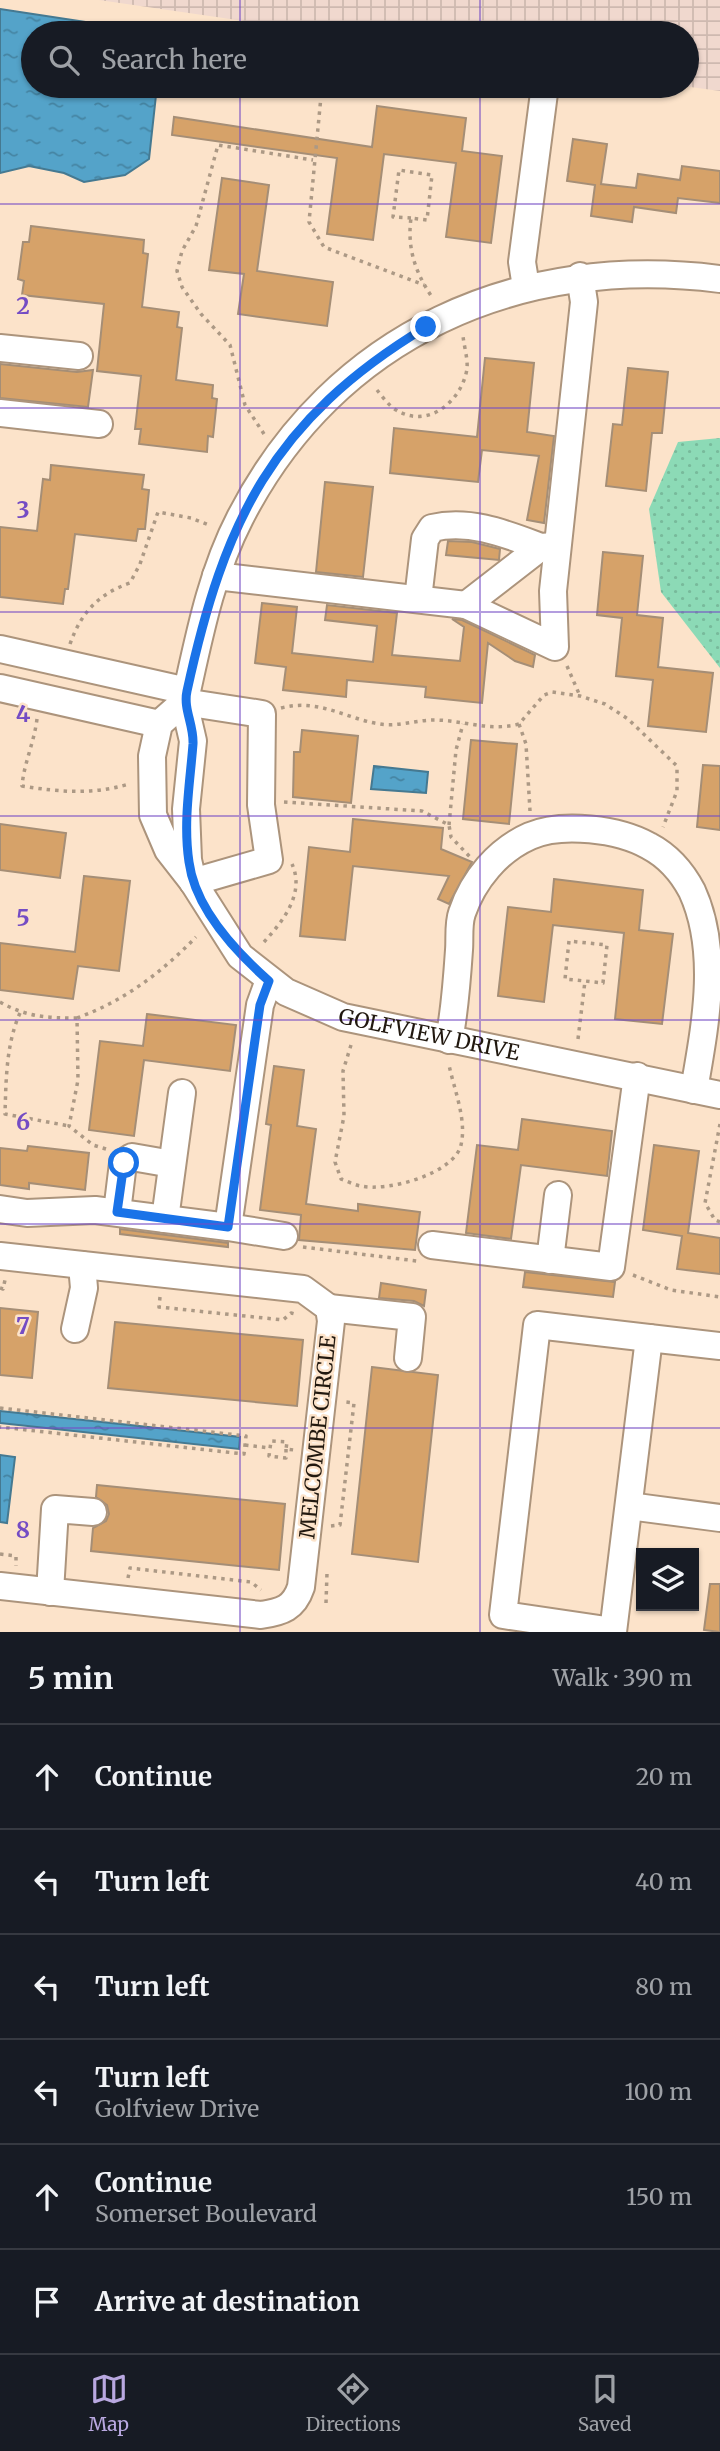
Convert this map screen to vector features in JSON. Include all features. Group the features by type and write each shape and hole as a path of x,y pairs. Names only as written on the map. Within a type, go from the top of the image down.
{"street":[{"path":"526,287 522,262 543,98"},
{"path":"0,688 159,724 185,696 204,614 216,576 239,519 261,480 286,446 335,393 391,348 458,312 526,287 580,276 659,272 720,279"},
{"path":"216,576 467,605 555,647 550,547 584,302 580,276"},
{"path":"0,348 79,356"},
{"path":"0,413 99,424"},
{"path":"418,599 425,539 432,528 448,524 496,530 550,547"},
{"path":"467,605 550,547"},
{"path":"0,649 262,714 261,805 269,860 193,882"},
{"name":"GOLFVIEW DRIVE","path":"185,696 193,741 186,809 188,860 193,882"},
{"name":"GOLFVIEW DRIVE","path":"159,724 150,783 152,815 168,850 193,882 240,956 269,981 314,1006 449,1052 637,1076 707,1092"},
{"path":"449,1052 461,914 485,869 517,842 533,834 551,830 607,833 650,846 677,867 692,893 704,923 709,959 707,1092"},
{"path":"228,1227 260,1005 269,981"},
{"path":"432,1245 611,1267 637,1076"},
{"path":"164,1219 182,1093"},
{"path":"117,1212 124,1163 132,1157 172,1164"},
{"path":"550,1260 558,1195"},
{"path":"0,1209 27,1213 95,1210 117,1212 284,1236"},
{"name":"MELCOMBE CIRCLE","path":"0,1256 303,1289 329,1308 330,1335 301,1587 297,1600 287,1609 261,1615 0,1586"},
{"path":"75,1329 84,1288 82,1265"},
{"path":"329,1308 412,1317 408,1358"},
{"path":"649,1338 613,1631 503,1615 537,1325 720,1346"},
{"path":"629,1506 720,1518"},
{"path":"50,1592 55,1509 93,1512"}],"path":[{"path":"321,98 309,222 324,247 424,285"},
{"path":"264,434 244,405 230,345 201,314 182,287 177,271 182,251 196,226 218,145 313,160"},
{"path":"399,170 432,175 427,220 411,218 393,217 399,170"},
{"path":"411,218 408,242 424,285 432,297"},
{"path":"377,390 396,411 417,415 439,412 458,396 467,367 462,334"},
{"path":"69,647 79,619 93,603 111,589 130,583 140,564 158,512 191,518 209,525"},
{"path":"568,669 580,696"},
{"path":"294,705 338,709 381,724 436,720 488,728 519,724 544,695 552,692 580,696 605,704 628,719 677,766 677,791 667,823"},
{"path":"37,717 35,736 23,768 22,786 68,793 105,791 131,784"},
{"path":"460,851 451,837 449,825 456,750 463,724"},
{"path":"519,724 526,744 530,804"},
{"path":"288,802 344,808 422,811 449,825"},
{"path":"264,942 293,903 296,890 294,864"},
{"path":"0,1002 19,1013 43,1018 77,1018 127,997 175,959 196,937"},
{"path":"569,941 607,945 603,983 585,981 565,979 569,941"},
{"path":"578,1039 585,981"},
{"path":"19,1013 13,1027 6,1075 5,1114 69,1126 93,1145 132,1157"},
{"path":"69,1126 78,1080 77,1018"},
{"path":"352,1045 343,1071 344,1116 335,1162 341,1179 363,1187 397,1184 431,1174 451,1163 461,1146 461,1122 449,1052"},
{"path":"720,1124 705,1203 715,1220 720,1222"},
{"path":"284,1236 292,1245 424,1262 432,1245"},
{"path":"611,1267 671,1290 720,1297"},
{"path":"148,1295 161,1297 159,1307 283,1320 291,1313 303,1315"},
{"path":"330,1535 331,1524 340,1525 354,1403 344,1402 345,1389"},
{"path":"0,1408 246,1436 244,1454 0,1427"},
{"path":"271,1441 287,1443 286,1449 286,1458 269,1456 271,1441"},
{"path":"245,1445 270,1448"},
{"path":"286,1449 303,1451"},
{"path":"0,1555 16,1556 16,1566 29,1567"},
{"path":"116,1577 129,1578 130,1568 251,1581 258,1590 272,1591"}],"shaded area":[{"path":"99,0 720,0 720,91 699,88 699,21 243,21"}],"green space":[{"path":"720,438 720,668 661,592 649,509 678,442"}],"water":[{"path":"0,9 79,21 21,21 21,98 156,98 149,159 125,175 84,182 64,173 29,166 0,173"},
{"path":"374,766 428,772 426,793 371,789"},
{"path":"0,1411 240,1437 239,1449 0,1423"},
{"path":"0,1455 15,1457 7,1523 0,1522"}],"building":[{"path":"377,106 466,118 462,151 502,156 491,243 446,237 456,163 384,154 373,240 327,234 337,158 172,135 174,117 372,147"},
{"path":"573,139 607,144 601,184 636,188 638,174 680,180 682,166 720,171 720,203 678,198 676,213 634,207 632,222 591,216 595,185 567,181"},
{"path":"222,178 269,185 257,271 333,282 327,326 238,314 244,274 209,270"},
{"path":"31,226 144,240 143,253 148,254 142,307 179,312 177,327 182,328 176,380 213,385 212,398 217,399 213,437 208,436 207,452 139,444 141,429 135,429 141,376 97,371 104,304 22,295 24,281 18,279 23,242 29,242"},
{"path":"485,358 534,363 527,432 554,436 544,523 527,520 539,456 482,450 478,482 390,473 394,428 477,437"},
{"path":"0,364 77,372 93,370 88,407 0,398"},
{"path":"628,368 668,372 662,433 652,433 646,491 606,486 613,424 622,425"},
{"path":"51,465 144,475 142,489 149,490 145,529 138,529 136,541 75,534 68,589 65,589 63,604 0,597 0,527 37,531 43,479 50,480"},
{"path":"325,482 373,487 363,577 316,572"},
{"path":"448,541 472,542 500,549 499,560 446,555"},
{"path":"603,552 643,556 637,615 663,618 658,667 713,673 706,732 648,726 653,680 616,676 622,618 597,615"},
{"path":"262,603 297,607 292,653 373,662 377,626 325,620 327,605 397,613 392,655 460,661 464,627 452,619 462,620 535,655 533,667 515,661 488,643 482,703 425,697 426,687 347,680 346,697 283,690 286,667 255,663"},
{"path":"302,730 358,736 351,803 293,797 294,752 300,752"},
{"path":"471,740 517,744 509,824 463,819"},
{"path":"703,765 720,766 720,830 697,827"},
{"path":"353,819 443,828 441,849 472,862 449,904 438,899 449,876 353,866 345,940 300,936 309,847 350,852"},
{"path":"0,824 66,833 60,878 0,870"},
{"path":"84,876 130,881 119,971 78,966 73,999 0,990 0,943 75,952"},
{"path":"554,879 643,890 639,930 673,934 662,1024 615,1019 624,933 553,925 544,1002 498,996 508,907 551,912"},
{"path":"147,1014 236,1025 230,1071 144,1060 134,1136 89,1130 100,1041 143,1046"},
{"path":"274,1066 304,1070 297,1126 316,1129 306,1204 358,1211 358,1204 420,1212 415,1250 299,1240 301,1215 260,1210 271,1125 266,1124"},
{"path":"522,1119 612,1131 607,1176 521,1165 511,1239 466,1233 477,1145 518,1150"},
{"path":"654,1145 699,1151 688,1233 720,1238 720,1274 677,1269 682,1236 643,1230"},
{"path":"28,1146 89,1153 85,1190 29,1183 29,1189 0,1185 0,1148 27,1151"},
{"path":"120,1229 228,1243 228,1247 120,1234"},
{"path":"525,1272 615,1282 613,1297 523,1287"},
{"path":"381,1283 426,1290 424,1306 414,1301 379,1298"},
{"path":"0,1308 38,1312 32,1378 0,1375"},
{"path":"115,1322 303,1340 297,1406 108,1388"},
{"path":"372,1367 438,1375 418,1562 352,1554"},
{"path":"97,1485 285,1504 279,1570 91,1551 93,1528 106,1521 109,1514 107,1505 96,1497"},
{"path":"710,1584 720,1584 720,1632 704,1630"}],"route":[{"path":"124,1163 117,1212 228,1227 260,1005 269,981 240,956 193,882 188,860 186,809 193,741 184,702 204,614 225,550 261,480 286,446 335,393 391,348 426,327"}]}
